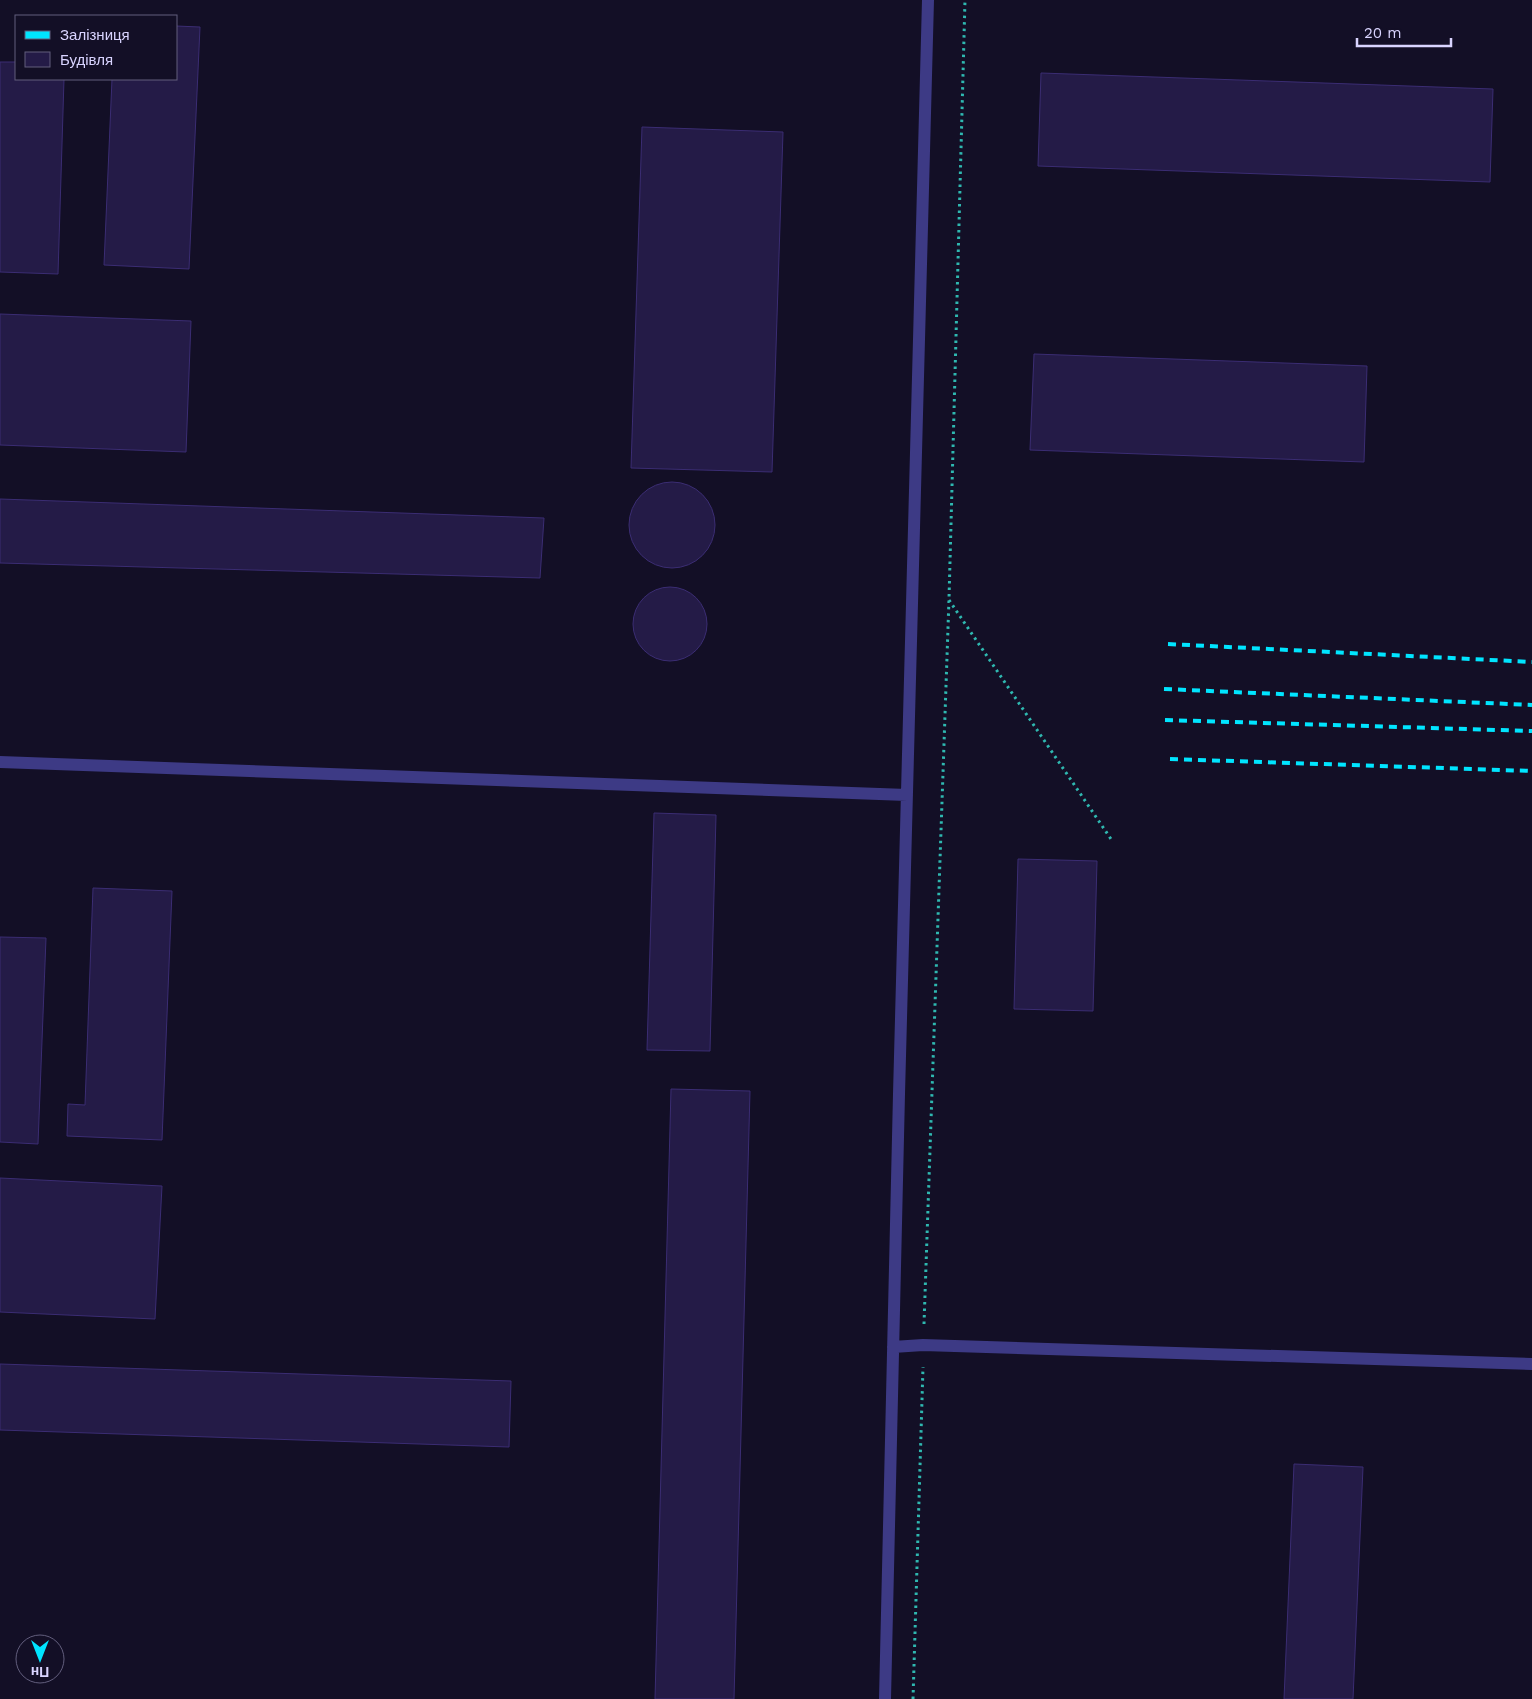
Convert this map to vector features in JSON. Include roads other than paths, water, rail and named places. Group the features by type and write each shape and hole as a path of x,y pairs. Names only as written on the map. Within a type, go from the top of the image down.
{"lane":[{"path":"885,1699 928,0"},
{"path":"0,762 907,795"},
{"path":"893,1347 923,1345 1532,1364"}],"railway":[{"path":"1168,644 1532,662"},
{"path":"1164,689 1532,705"},
{"path":"1165,720 1532,731"},
{"path":"1170,759 1532,771"}]}
